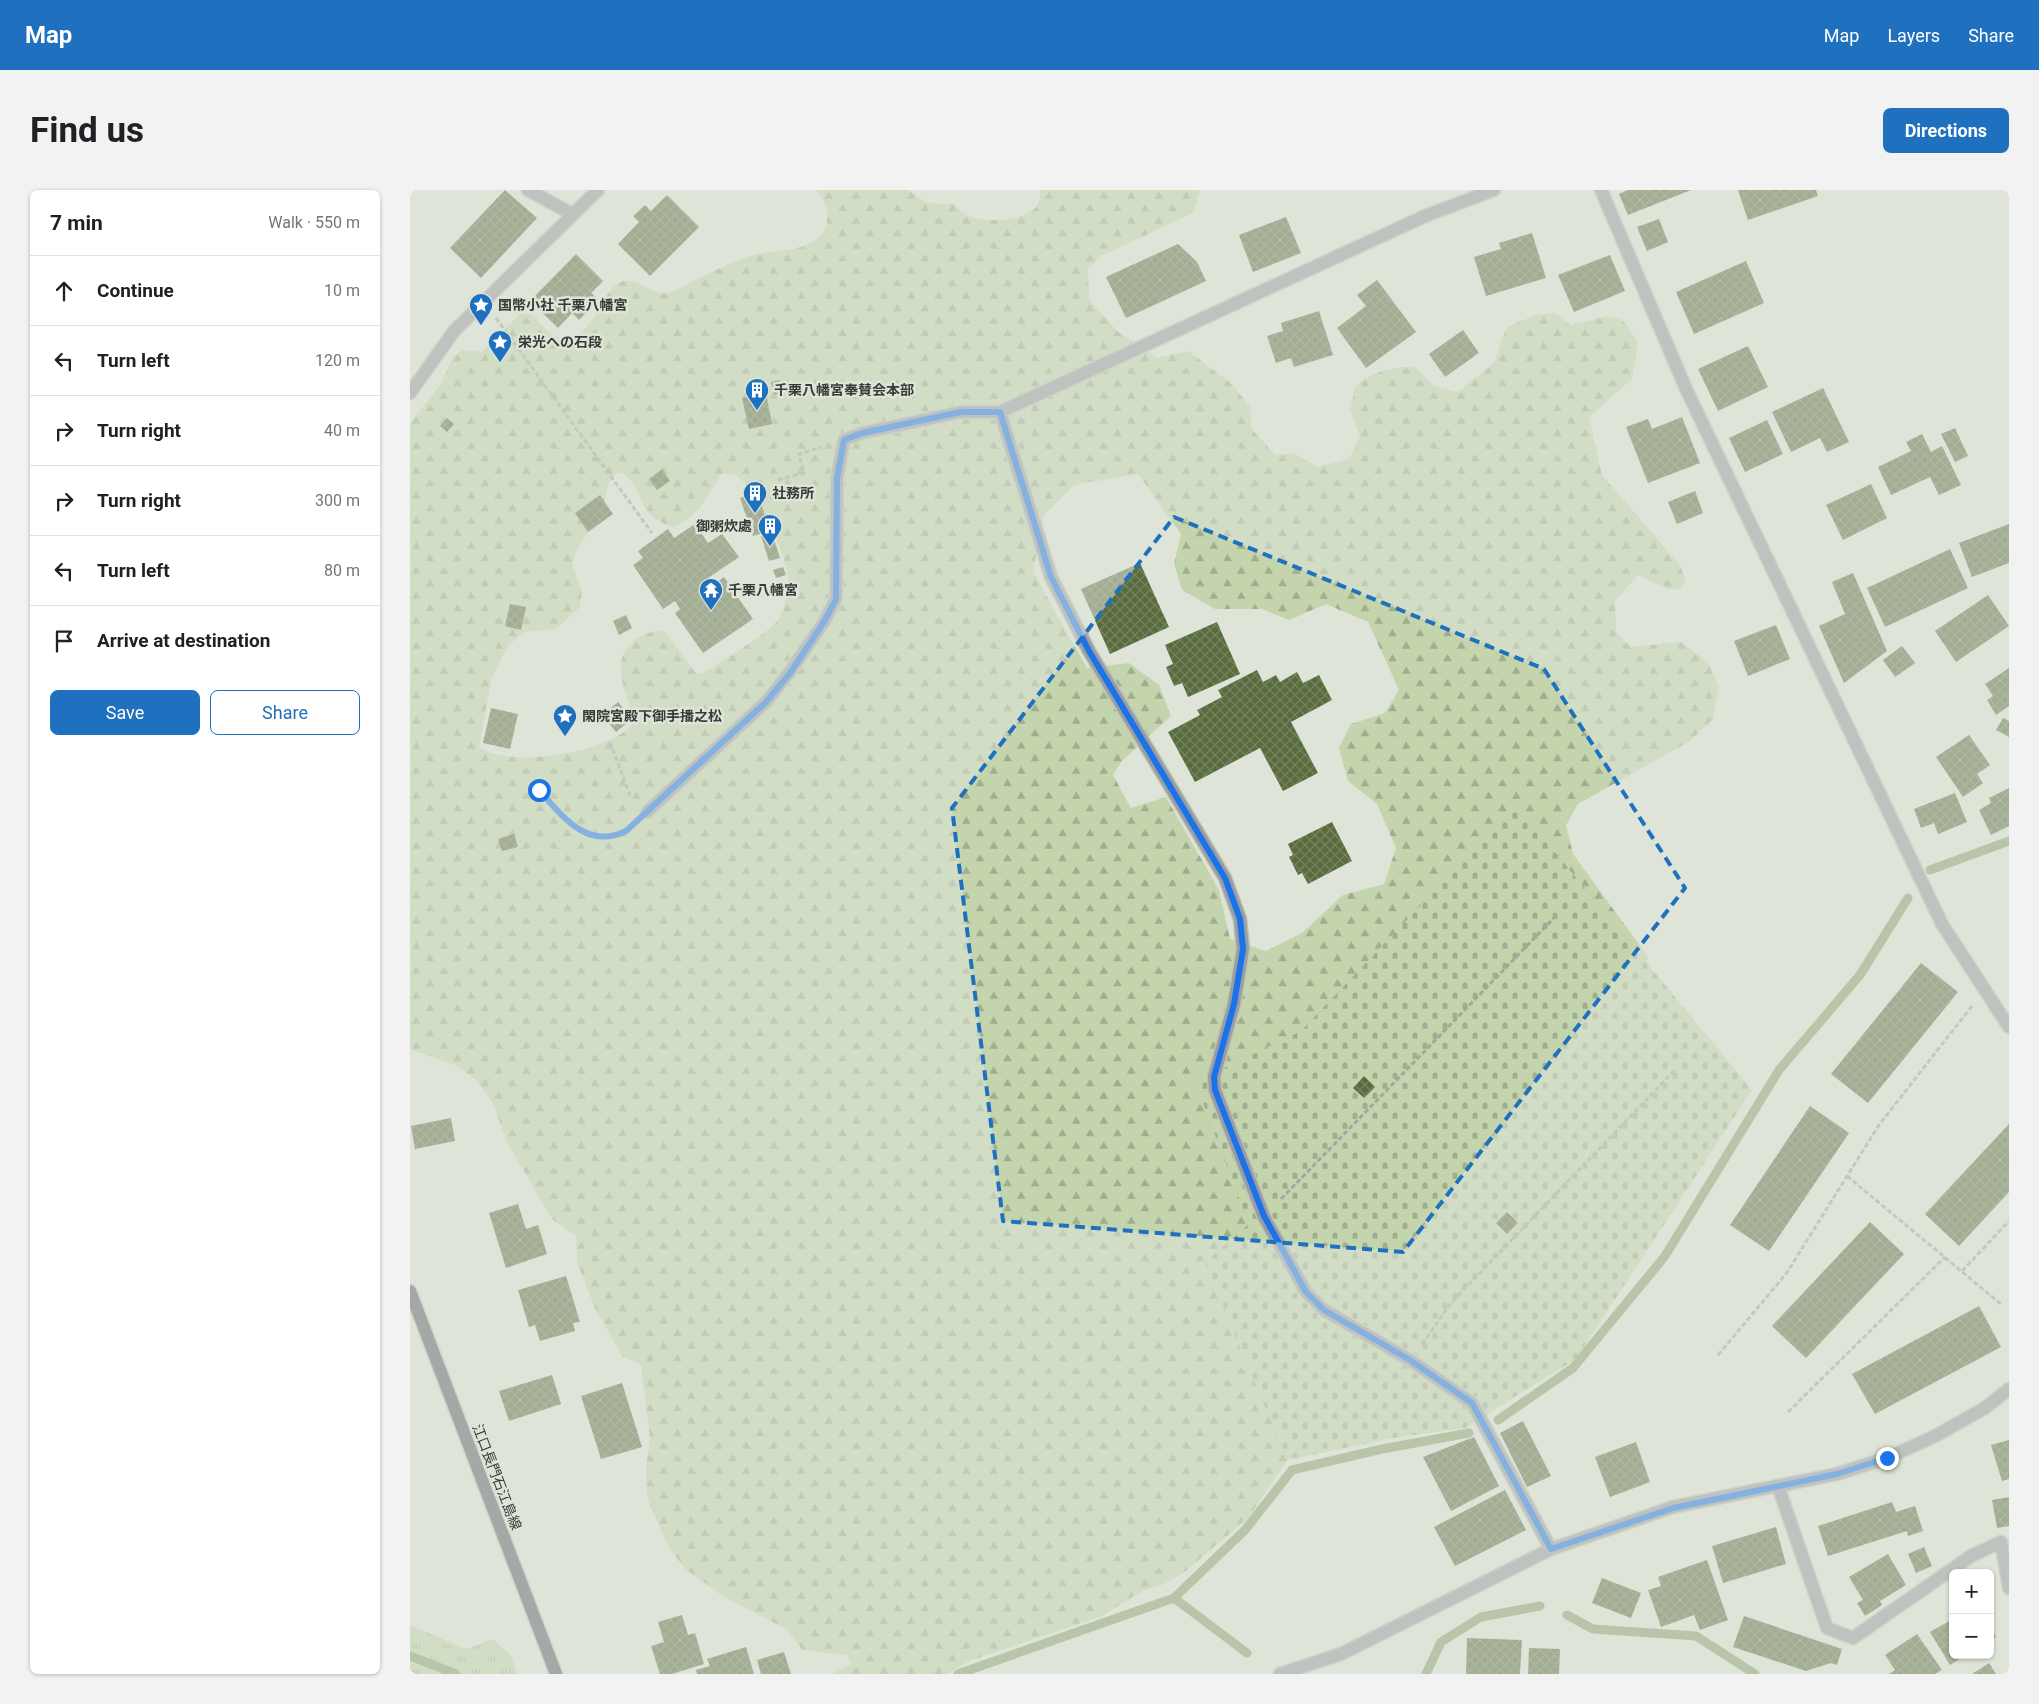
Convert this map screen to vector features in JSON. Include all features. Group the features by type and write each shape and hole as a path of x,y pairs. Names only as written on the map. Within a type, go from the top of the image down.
{"main road":[{"name":"江口長門石江島線","path":"410,1291 556,1674"}],"street":[{"path":"528,190 572,214"},
{"path":"410,393 454,331 598,190"},
{"path":"643,815 766,702 790,673 828,614 836,599 837,478 844,440 862,433 961,412 1000,412 1425,216 1494,190"},
{"path":"1601,190 1687,391 1942,924 2009,1027"},
{"path":"1000,412 1051,577 1089,651 1225,878 1240,919 1243,949 1234,1004 1214,1077 1215,1090 1264,1216 1306,1292 1324,1310 1410,1360 1472,1403 1551,1549"},
{"path":"1280,1674 1342,1654 1551,1549 1673,1508 1837,1474 1887,1458 1936,1436 1976,1413 2009,1389"},
{"path":"1778,1486 1827,1628 1853,1638 1971,1556 2005,1541 2009,1588"}],"path":[{"path":"501,325 652,533"},
{"path":"778,480 804,473 799,454 844,440"},
{"path":"539,790 564,819 585,833 601,838 614,837 626,831 643,815 610,742"},
{"path":"1264,1216 1554,918"},
{"path":"1718,1355 1786,1274 1880,1125 1971,1007 1988,993"},
{"path":"1410,1360 1452,1303 1675,1070"},
{"path":"1848,1176 2002,1305"},
{"path":"1962,1271 2009,1221"},
{"path":"1788,1412 1945,1257"}],"highlighted area":[{"path":"1174,517 1544,669 1685,888 1403,1252 1003,1221 952,808"}],"green space":[{"path":"816,190 908,190 919,198 934,204 953,203 964,214 971,217 1004,220 1016,218 1034,209 1039,202 1040,190 1200,190 1193,213 1103,255 1088,268 1089,299 1117,331 1157,358 1188,351 1232,384 1250,407 1252,429 1275,455 1294,453 1318,467 1349,459 1360,436 1350,410 1355,386 1369,377 1391,369 1415,367 1434,386 1458,392 1494,363 1506,328 1535,315 1555,313 1571,325 1608,316 1623,320 1638,342 1632,379 1589,417 1602,475 1680,565 1686,581 1679,589 1668,589 1638,575 1615,601 1616,632 1631,647 1681,642 1708,662 1719,688 1713,719 1690,741 1578,804 1566,825 1573,854 1649,958 1641,968 1268,1252 1290,1456 1248,1518 1186,1571 1162,1585 1144,1590 1102,1616 969,1661 948,1674 832,1674 851,1664 847,1655 802,1650 788,1630 728,1599 686,1570 668,1546 647,1497 646,1467 650,1439 641,1365 622,1356 595,1308 577,1262 576,1236 552,1219 507,1142 493,1103 476,1080 455,1065 410,1049 410,423 441,384 453,357 463,350 482,352 520,314 532,314 554,335 566,339 577,336 593,319 613,287 621,282 633,282 655,292 670,292 724,266 757,254 797,248 811,243 821,234 827,222 826,209","holes":["622,472 630,480 653,517 674,527 697,511 721,474 733,474 741,480 750,490 768,520 786,567 788,577 787,593 779,618 766,631 745,646 705,672 697,674 664,631 651,632 638,638 628,646 621,666 621,676 634,721 623,732 606,742 561,754 536,757 513,757 493,754 479,747 491,680 507,647 524,632 556,629 579,608 582,592 572,563 579,545 602,515 608,484 614,475","1138,474 1181,534 1174,564 1182,590 1215,609 1262,609 1289,620 1326,604 1368,622 1399,690 1385,713 1351,724 1339,748 1348,781 1377,804 1396,848 1384,884 1343,895 1302,933 1266,951 1230,939 1219,890 1166,797 1131,808 1113,775 1121,762 1171,716 1159,685 1129,663 1087,668 1033,572 1044,515 1074,485"]},
{"path":"1516,805 1752,1090 1576,1359 1465,1428 1393,1438 1287,1460 1205,1262 1249,1224 1195,1082 1301,1031"},
{"path":"410,1625 466,1649 493,1639 512,1657 517,1674 410,1674"}],"building":[{"path":"505,190 537,218 481,278 450,248"},
{"path":"1628,190 1691,190 1628,215 1619,194"},
{"path":"1738,190 1816,190 1818,196 1748,220"},
{"path":"667,195 699,227 650,276 618,244 639,222 633,216 645,205 651,211"},
{"path":"1286,217 1301,253 1253,272 1239,235"},
{"path":"1659,219 1668,242 1647,251 1637,227"},
{"path":"1532,233 1546,278 1486,296 1474,257 1501,249 1499,243"},
{"path":"1178,244 1197,262 1206,281 1126,318 1106,277"},
{"path":"576,254 603,281 591,293 599,300 579,320 572,313 558,328 530,301"},
{"path":"1610,255 1625,291 1574,312 1558,275"},
{"path":"1746,261 1764,303 1694,334 1676,292"},
{"path":"1377,280 1416,332 1366,368 1337,328 1366,306 1357,295"},
{"path":"1319,311 1333,355 1294,367 1291,358 1276,363 1267,336 1283,331 1281,323"},
{"path":"1463,330 1479,353 1445,377 1429,354"},
{"path":"1748,346 1768,387 1718,411 1698,369"},
{"path":"780,380 783,393 774,395 771,382"},
{"path":"1823,388 1849,442 1827,452 1820,438 1791,452 1772,412"},
{"name":"千栗八幡宮奉賛会本部","path":"766,393 772,424 749,429 742,398"},
{"path":"1682,417 1700,463 1648,483 1626,427 1648,419 1652,429"},
{"path":"447,418 454,424 447,432 440,426"},
{"path":"1767,420 1783,454 1745,472 1729,438"},
{"path":"1955,428 1968,456 1955,462 1941,434"},
{"path":"1922,434 1931,452 1942,446 1961,485 1939,495 1930,477 1891,495 1878,467 1911,451 1906,442"},
{"path":"662,469 670,481 657,490 649,479"},
{"path":"1871,484 1887,518 1843,540 1826,505"},
{"path":"1695,491 1703,513 1677,524 1668,502"},
{"name":"社務所","path":"757,492 770,531 753,536 740,498"},
{"path":"600,495 613,514 588,532 575,513"},
{"path":"695,524 708,543 722,534 739,557 708,578 713,585 724,577 753,619 703,653 675,613 680,609 675,601 663,609 633,565 643,558 638,551 668,529 674,538"},
{"path":"2009,524 2009,563 1972,577 1959,543"},
{"name":"御粥炊處","path":"772,533 780,558 769,561 761,536"},
{"path":"1950,549 1968,588 1885,627 1867,588"},
{"path":"1140,563 1169,627 1110,654 1081,589"},
{"path":"783,567 786,575 776,578 773,570"},
{"path":"1853,573 1887,651 1844,683 1819,626 1845,614 1832,582"},
{"path":"1988,595 2009,626 1956,662 1935,631"},
{"path":"510,604 526,607 521,630 505,626"},
{"path":"626,615 632,628 619,635 613,621"},
{"path":"1217,622 1240,674 1188,697 1182,683 1174,686 1166,667 1173,664 1165,645"},
{"path":"1776,625 1790,659 1748,676 1734,641"},
{"path":"1902,646 1915,663 1895,677 1883,660"},
{"path":"2009,668 2009,706 1996,715 1987,700 1993,696 1985,684"},
{"path":"1257,670 1263,682 1276,675 1280,682 1297,672 1303,683 1319,675 1332,700 1291,722 1318,773 1283,791 1260,748 1195,782 1168,732 1200,715 1197,710 1222,697 1218,690"},
{"path":"618,702 632,719 616,732 602,715"},
{"path":"491,708 518,714 510,749 483,743"},
{"path":"2003,718 2009,721 2009,737 1996,730"},
{"path":"1969,735 1990,765 1977,774 1983,783 1963,797 1936,757"},
{"path":"2009,788 2009,826 1991,835 1979,810 1991,803 1989,798"},
{"path":"1955,793 1967,822 1938,834 1934,823 1921,828 1914,809"},
{"path":"1332,822 1352,861 1308,884 1302,873 1298,875 1289,857 1293,855 1288,844"},
{"path":"514,834 518,847 502,851 498,839"},
{"path":"1921,963 1958,992 1868,1103 1831,1074"},
{"path":"1364,1076 1375,1087 1364,1098 1353,1088"},
{"path":"1810,1106 1849,1133 1769,1251 1730,1225"},
{"path":"451,1118 455,1141 415,1149 411,1126"},
{"path":"2009,1124 2009,1192 1959,1246 1925,1214"},
{"path":"518,1204 526,1229 538,1225 547,1254 506,1268 489,1213"},
{"path":"1507,1212 1518,1223 1507,1234 1496,1223"},
{"path":"1870,1222 1904,1254 1806,1358 1772,1326"},
{"path":"566,1276 580,1322 573,1323 575,1331 540,1341 535,1325 529,1327 518,1290"},
{"path":"1979,1306 2001,1347 1875,1414 1852,1374"},
{"path":"552,1375 561,1404 509,1421 499,1391"},
{"path":"622,1383 642,1447 601,1459 581,1396"},
{"path":"1523,1421 1551,1476 1527,1487 1500,1433"},
{"path":"1474,1437 1499,1486 1451,1511 1423,1457"},
{"path":"2009,1440 2009,1479 2002,1481 1991,1445"},
{"path":"1636,1442 1650,1482 1610,1497 1595,1457"},
{"path":"1505,1490 1526,1530 1455,1566 1434,1527"},
{"path":"2009,1497 2009,1526 1997,1528 1992,1500"},
{"path":"1892,1502 1896,1512 1915,1506 1923,1531 1908,1536 1907,1531 1828,1556 1818,1526"},
{"path":"1776,1527 1786,1564 1723,1583 1712,1546"},
{"path":"1924,1547 1932,1566 1916,1573 1908,1554"},
{"path":"1888,1554 1906,1585 1880,1601 1882,1605 1865,1616 1857,1603 1863,1600 1849,1577"},
{"path":"1707,1560 1728,1620 1700,1630 1694,1615 1661,1627 1648,1590 1661,1586 1658,1577"},
{"path":"1602,1578 1641,1593 1631,1618 1592,1603"},
{"path":"682,1615 688,1635 695,1633 704,1664 672,1674 660,1674 651,1646 664,1642 658,1622"},
{"path":"1744,1616 1842,1649 1837,1665 1831,1663 1806,1671 1733,1647"},
{"path":"1949,1621 1949,1659 1960,1659 1950,1665 1930,1632"},
{"path":"1917,1634 1942,1670 1935,1674 1889,1674 1895,1670 1885,1655"},
{"path":"1467,1638 1522,1640 1520,1674 1466,1674"},
{"path":"746,1647 754,1674 697,1674 696,1670 710,1666 707,1659"},
{"path":"1529,1648 1560,1649 1559,1674 1528,1674"},
{"path":"784,1652 791,1674 761,1674 757,1660"},
{"path":"1989,1663 1996,1674 1972,1674"}],"waterway":[{"path":"1930,870 2009,841"},
{"path":"1498,1420 1573,1368 1665,1256 1779,1070 1860,975 1908,898"},
{"path":"1174,1598 1245,1530 1292,1470 1382,1449 1469,1433"},
{"path":"958,1674 1174,1598 1247,1653"},
{"path":"1426,1674 1441,1642 1481,1617 1540,1606"},
{"path":"1567,1615 1593,1629 1696,1636 1755,1674"},
{"path":"410,1656 456,1674"}],"place":[{"name":"国幣小社 千栗八幡宮","path":"481,326"},
{"name":"栄光への石段","path":"500,363"},
{"name":"千栗八幡宮奉賛会本部","path":"757,411"},
{"name":"社務所","path":"755,514"},
{"name":"御粥炊處","path":"770,547"},
{"name":"千栗八幡宮","path":"711,611"},
{"name":"閑院宮殿下御手播之松","path":"565,737"}],"route":[{"path":"539,790 564,819 585,833 601,838 614,837 626,831 766,702 790,673 824,622 836,599 838,567 836,529 837,478 844,440 862,433 961,412 1000,412 1051,577 1089,651 1225,878 1240,919 1243,949 1234,1004 1214,1077 1215,1090 1264,1216 1306,1292 1324,1310 1410,1360 1472,1403 1551,1549 1673,1508 1837,1474 1887,1458"}]}
